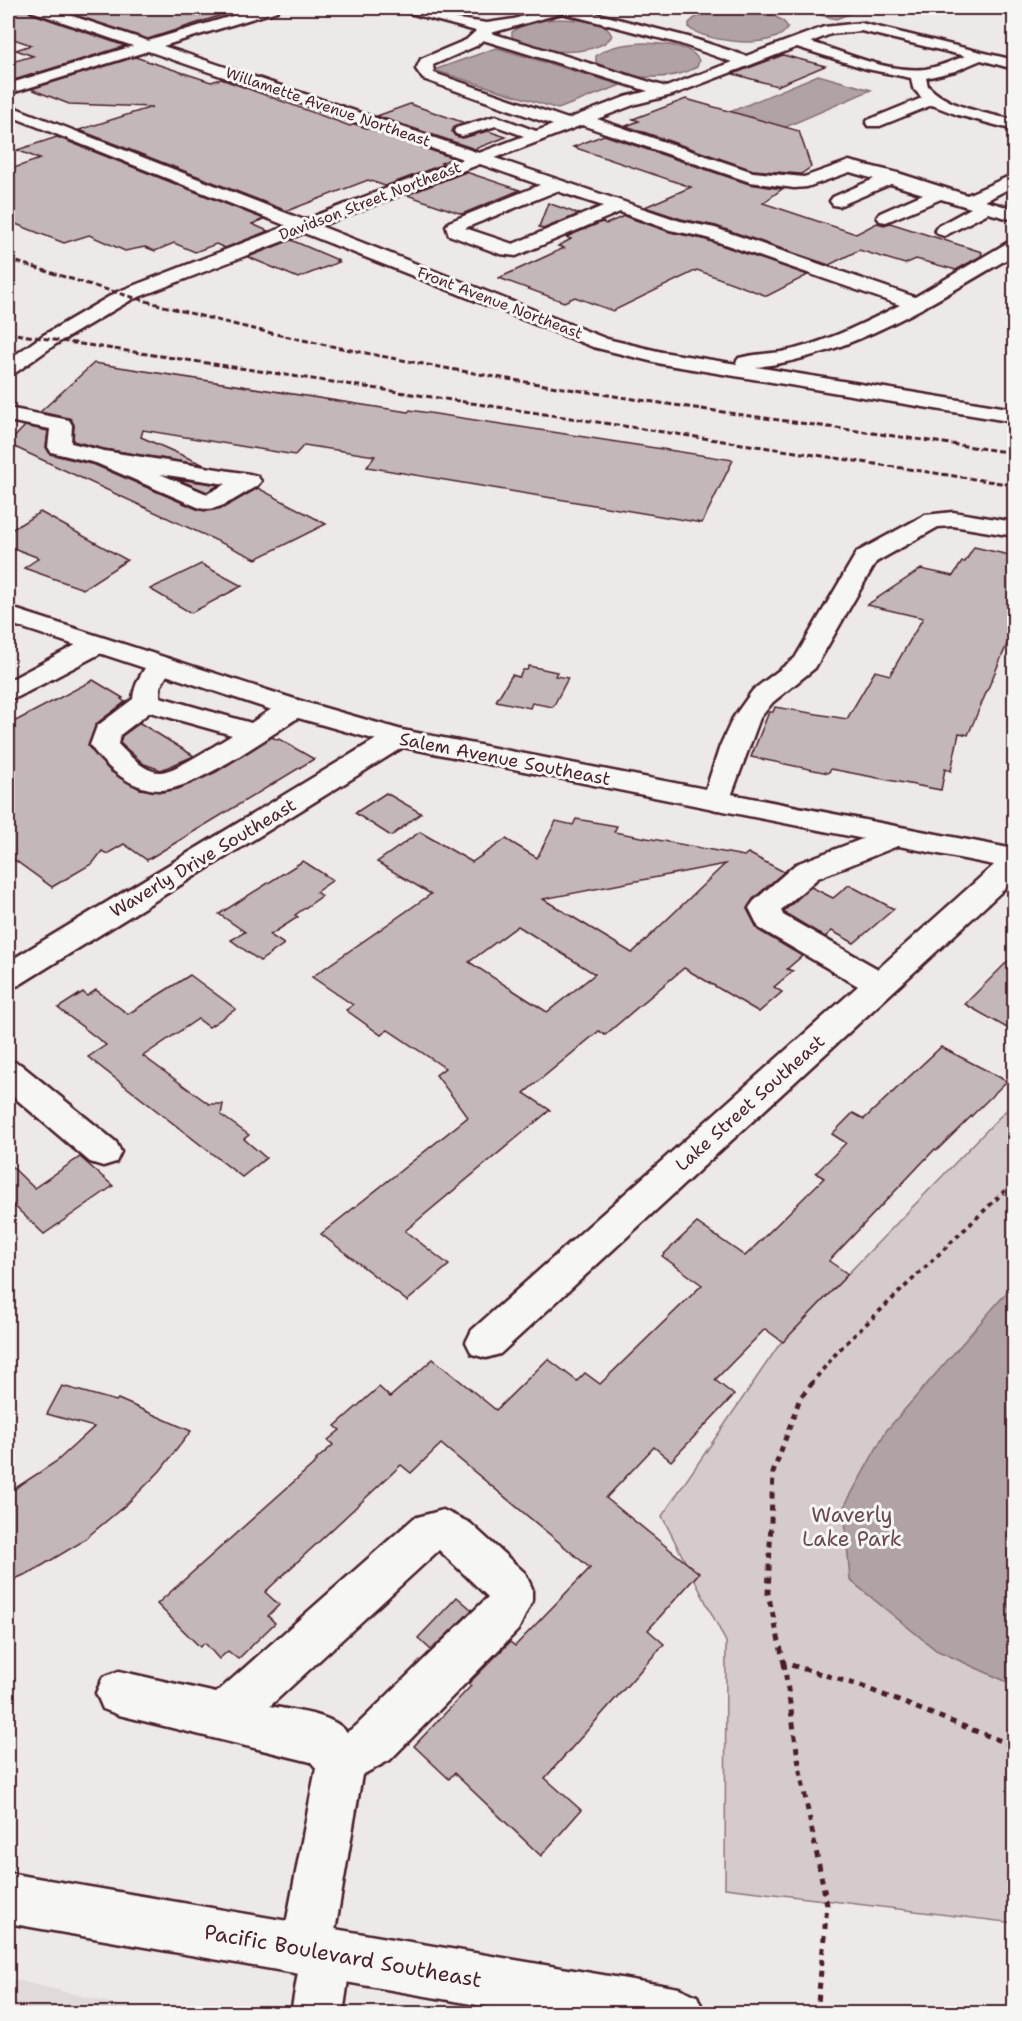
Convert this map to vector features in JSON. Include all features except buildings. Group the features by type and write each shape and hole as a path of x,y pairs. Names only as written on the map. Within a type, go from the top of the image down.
{"main road":[{"name":"Willamette Avenue Northeast","path":"36,8 676,226 708,232 914,303"},
{"path":"8,89 272,8"},
{"path":"407,8 475,26 666,92"},
{"path":"745,61 683,40 562,8 486,31 471,43 426,62 424,69 429,76 446,84 750,177 774,182 807,182 849,166 1014,215"},
{"name":"Davidson Street Northeast","path":"8,369 49,340 124,296 631,100 666,92 829,30 861,27 1014,64"},
{"path":"796,42 895,70 918,74 949,67 980,55"},
{"path":"918,74 921,88 933,99 1014,125"},
{"path":"874,123 933,99"},
{"name":"Front Avenue Northeast","path":"8,110 600,343 662,358 1014,416"},
{"path":"462,131 496,121 539,135"},
{"path":"839,201 892,177"},
{"path":"944,230 1014,179"},
{"path":"556,185 455,226 455,231 507,250 516,250 620,206"},
{"path":"886,217 941,192"},
{"path":"699,364 765,362 812,351 849,336 914,303 1014,247"},
{"path":"8,415 61,425 59,447 104,458 166,466 249,481 208,503 104,458"},
{"path":"717,801 739,734 753,707 763,695 794,675 806,662 866,557 933,520 953,519 1014,529"},
{"name":"Salem Avenue Southeast","path":"8,615 294,708 398,738 1014,859"},
{"path":"8,691 96,645"},
{"path":"160,665 147,687 146,702 107,732 104,745 116,760 141,778 163,782 179,777 255,734 294,708"},
{"path":"146,702 255,734"},
{"name":"Waverly Drive Southeast","path":"8,977 398,738"},
{"path":"881,985 770,921 765,908 807,871 894,836"},
{"name":"Lake Street Southeast","path":"486,1342 1014,864"},
{"path":"8,1073 103,1152"},
{"path":"222,1718 429,1532 443,1530 455,1537 510,1588 510,1601 502,1615 373,1743 341,1761"},
{"path":"119,1693 325,1742 341,1761 317,1951 317,2013"},
{"name":"Pacific Boulevard Southeast","path":"8,1898 679,2013"}],"path":[{"path":"817,2013 827,1905 800,1772 784,1663 768,1594 773,1473 800,1398 838,1351 1014,1182"},
{"path":"784,1663 858,1684 1014,1746"}],"shaded area":[{"path":"793,8 864,8 836,19"},
{"path":"733,11 771,15 788,27 781,35 756,42 710,37 689,28 689,23 698,16"},
{"path":"560,19 597,23 609,30 612,36 604,43 592,48 563,52 533,48 512,37 512,32 523,25"},
{"path":"644,43 675,46 690,51 699,61 697,67 674,75 645,77 618,73 596,62 596,56 607,49"},
{"path":"496,48 621,85 558,109 434,70"},
{"path":"818,75 871,90 758,139 704,123"},
{"path":"1014,1284 1014,1685 936,1650 850,1580 844,1507 886,1431"},
{"path":"8,1978 152,2013 8,2013"}],"green space":[{"name":"Waverly Lake Park","path":"1014,1102 1014,1923 725,1888 726,1642 662,1516 779,1345"}],"railway":[{"path":"8,259 205,317 271,333 456,370 641,400 1014,453"},
{"path":"8,333 1014,485"}]}
